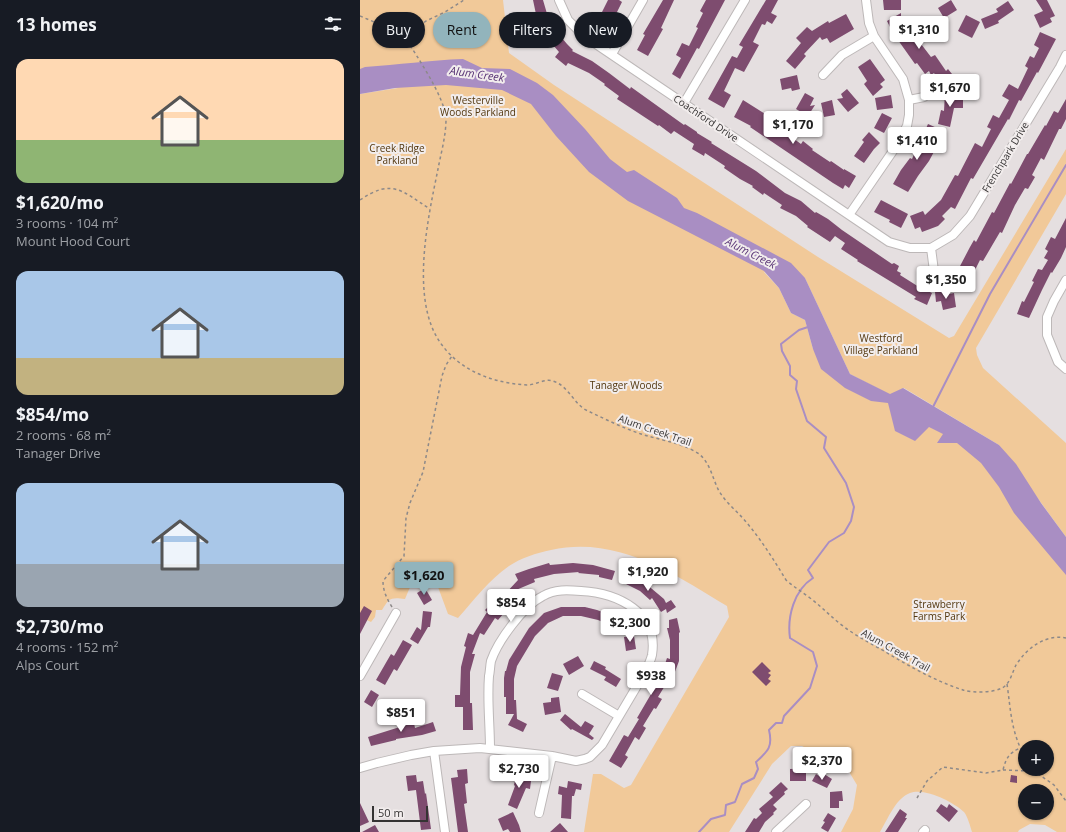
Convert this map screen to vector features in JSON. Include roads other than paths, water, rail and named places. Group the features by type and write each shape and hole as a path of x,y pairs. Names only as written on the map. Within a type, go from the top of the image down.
{"street":[{"name":"Coachford Drive","path":"559,0 568,20 584,36 889,242 910,248 931,248"},
{"path":"612,54 643,0"},
{"path":"684,103 745,0"},
{"path":"849,215 895,148 907,126 909,115 909,100 903,79 874,36 869,23 866,0"},
{"path":"823,75 842,55 874,36"},
{"name":"Frenchpark Drive","path":"931,248 953,235 970,216 1066,55"},
{"path":"909,100 924,97"},
{"path":"931,248 934,271"},
{"path":"1066,280 1047,317 1047,335 1058,362 1066,369"},
{"path":"360,768 397,758 434,751 490,749 552,756 576,761 590,757 602,745 652,656 652,635 646,622 641,616 630,605 617,599 592,592 562,590 543,595 527,606 506,632 491,662 488,695 490,749"},
{"path":"360,676 396,613"},
{"path":"582,694 619,716"},
{"path":"434,751 445,832"},
{"path":"539,813 552,756"},
{"path":"776,832 806,804"}],"water":[{"name":"Alum Creek","path":"463,59 482,68 510,69 537,83 553,95 585,129 610,159 627,172 634,170 677,198 684,208 697,213 791,263 805,278 850,374 890,394 903,388 999,445 1016,464 1041,503 1066,537 1066,575 1014,513 999,487 981,463 957,443 937,443 943,434 929,427 915,441 895,431 888,403 871,401 845,388 821,369 813,349 805,320 791,313 779,288 764,271 628,201 589,172 556,136 531,104 502,90 446,85 395,88 360,94 360,69 365,67"}],"waterway":[{"path":"933,407 990,294 1066,165"},
{"path":"699,832 711,819 725,815 726,805 735,802 742,784 754,778 758,769 756,762 764,755 770,745 769,730 776,723 782,723 784,716 810,688 817,666 813,652 790,638 789,630 791,613 793,605 801,589 813,578 808,570 829,542 844,533 851,521 854,507 846,483 824,448 826,437 807,421 796,389 797,381 790,375 790,366 782,351 781,344 799,330 808,327"}],"park label":[{"name":"Westerville Woods Parkland","path":"478,106"},
{"name":"Creek Ridge Parkland","path":"397,154"},
{"name":"Westford Village Parkland","path":"881,344"},
{"name":"Tanager Woods","path":"626,385"},
{"name":"Strawberry Farms Park","path":"939,610"}]}
